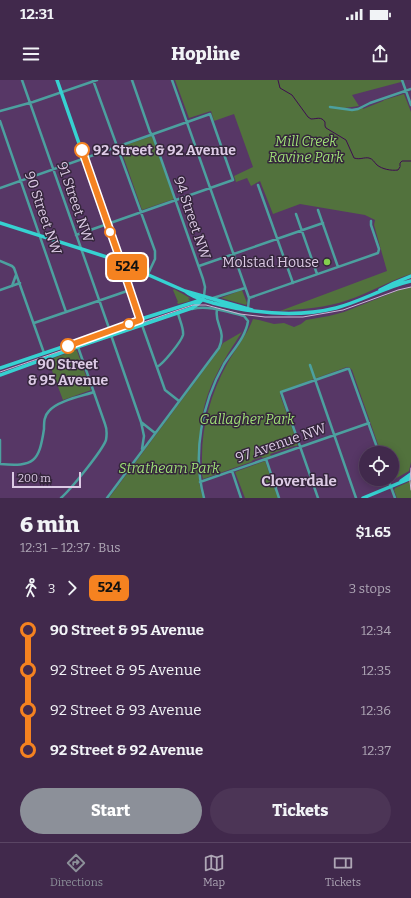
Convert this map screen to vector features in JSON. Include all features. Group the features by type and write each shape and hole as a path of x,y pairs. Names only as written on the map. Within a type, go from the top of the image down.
{"street":[{"name":"91 Street NW","path":"22,80 141,422 144,436 142,450"},
{"path":"57,80 165,390 179,401"},
{"path":"0,111 30,103 95,80 116,144 156,253 155,261 148,274"},
{"name":"94 Street NW","path":"132,80 199,266 204,283 203,298"},
{"path":"172,80 249,298 248,308"},
{"path":"402,80 411,105"},
{"path":"330,107 352,110 358,109 370,103 411,90"},
{"path":"0,188 210,114 233,180 76,235"},
{"name":"90 Street NW","path":"0,121 66,312"},
{"path":"258,185 294,283"},
{"path":"318,210 338,267"},
{"path":"296,214 317,274"},
{"path":"249,298 379,252 371,221"},
{"path":"0,223 121,262 203,298"},
{"path":"199,266 323,223"},
{"path":"42,242 48,239"},
{"path":"110,258 115,255 117,251"},
{"path":"0,261 14,268 44,353"},
{"path":"124,272 130,266"},
{"path":"12,286 16,274"},
{"path":"371,296 394,283 411,276"},
{"path":"185,291 189,294 238,309 279,313 313,312 338,307 371,296 396,285 411,281"},
{"path":"0,290 20,283"},
{"path":"213,298 245,288"},
{"path":"34,324 130,290"},
{"path":"189,294 192,300 190,303"},
{"path":"0,368 110,333 142,325 196,306 203,298"},
{"path":"0,375 78,346 140,320 203,298 213,298 252,310"},
{"path":"185,310 198,308 217,310 244,316 248,321 246,328 216,381 205,412 200,455 200,482 204,498"},
{"path":"107,498 221,344 222,335 216,314 217,310"},
{"path":"157,367 162,364 182,337 183,329 178,312"},
{"path":"61,498 75,484 104,445 107,436 78,346"},
{"path":"310,365 356,498"},
{"path":"318,498 281,392 350,369 377,446"},
{"path":"0,440 0,463 20,465 32,461 41,449 45,418 49,411 62,403 94,392"},
{"path":"141,422 156,433"},
{"name":"97 Avenue NW","path":"200,482 369,423"},
{"path":"266,459 279,498"},
{"path":"232,471 241,498"},
{"path":"400,482 411,474"},
{"path":"400,482 411,478"},
{"path":"363,498 391,486 395,498"}],"green space":[{"name":"Mill Creek Ravine Park","path":"175,80 401,80 401,82 352,95 359,106 345,108 352,110 363,107 363,109 384,100 404,94 411,112 411,274 340,303 314,308 280,311 387,271 374,225 375,220 365,215 300,204 273,214 260,181 251,186 247,178 236,182 234,176 253,167 234,114 214,121 211,111 189,118"},
{"path":"152,136 174,199 142,210 120,147"},
{"name":"Gallagher Park","path":"411,287 411,462 409,471 399,477 399,446 379,446 352,370 347,367 281,391 280,395 298,444 297,446 270,454 271,456 261,457 203,479 202,445 208,409 221,375 248,331 253,319 274,324 284,323 294,327 306,320 344,312 399,290"},
{"path":"174,289 190,298 191,299 188,298 190,301 178,304 173,290"},
{"path":"242,290 247,303 246,305 221,298"},
{"name":"Strathearn Park","path":"242,332 217,373 204,406 200,428 198,466 203,498 109,498 223,343"},
{"path":"76,350 91,390 63,400 48,360"},
{"path":"265,461 278,498 245,498 235,472"},
{"path":"411,481 411,498 397,498 394,490 395,488"}],"waterway":[{"path":"278,80 280,88 292,95 308,117 311,119 322,119 325,122 326,128 346,140 354,158 370,158 377,165 392,170 398,170 400,167"},
{"path":"400,166 402,161 411,161"}],"tram line":[{"path":"0,372 193,305 206,305 240,314 265,317 303,317 343,310 398,290 411,287"},
{"path":"411,468 411,490"}],"bus line":[{"name":"524","path":"68,346 140,320 124,272 130,266 121,262 82,150"}],"place":[{"name":"92 Street & 92 Avenue","path":"82,150"},
{"name":"Molstad House","path":"327,262"},
{"name":"90 Street & 95 Avenue","path":"68,346"}],"district":[{"name":"Cloverdale","path":"299,481"}]}
